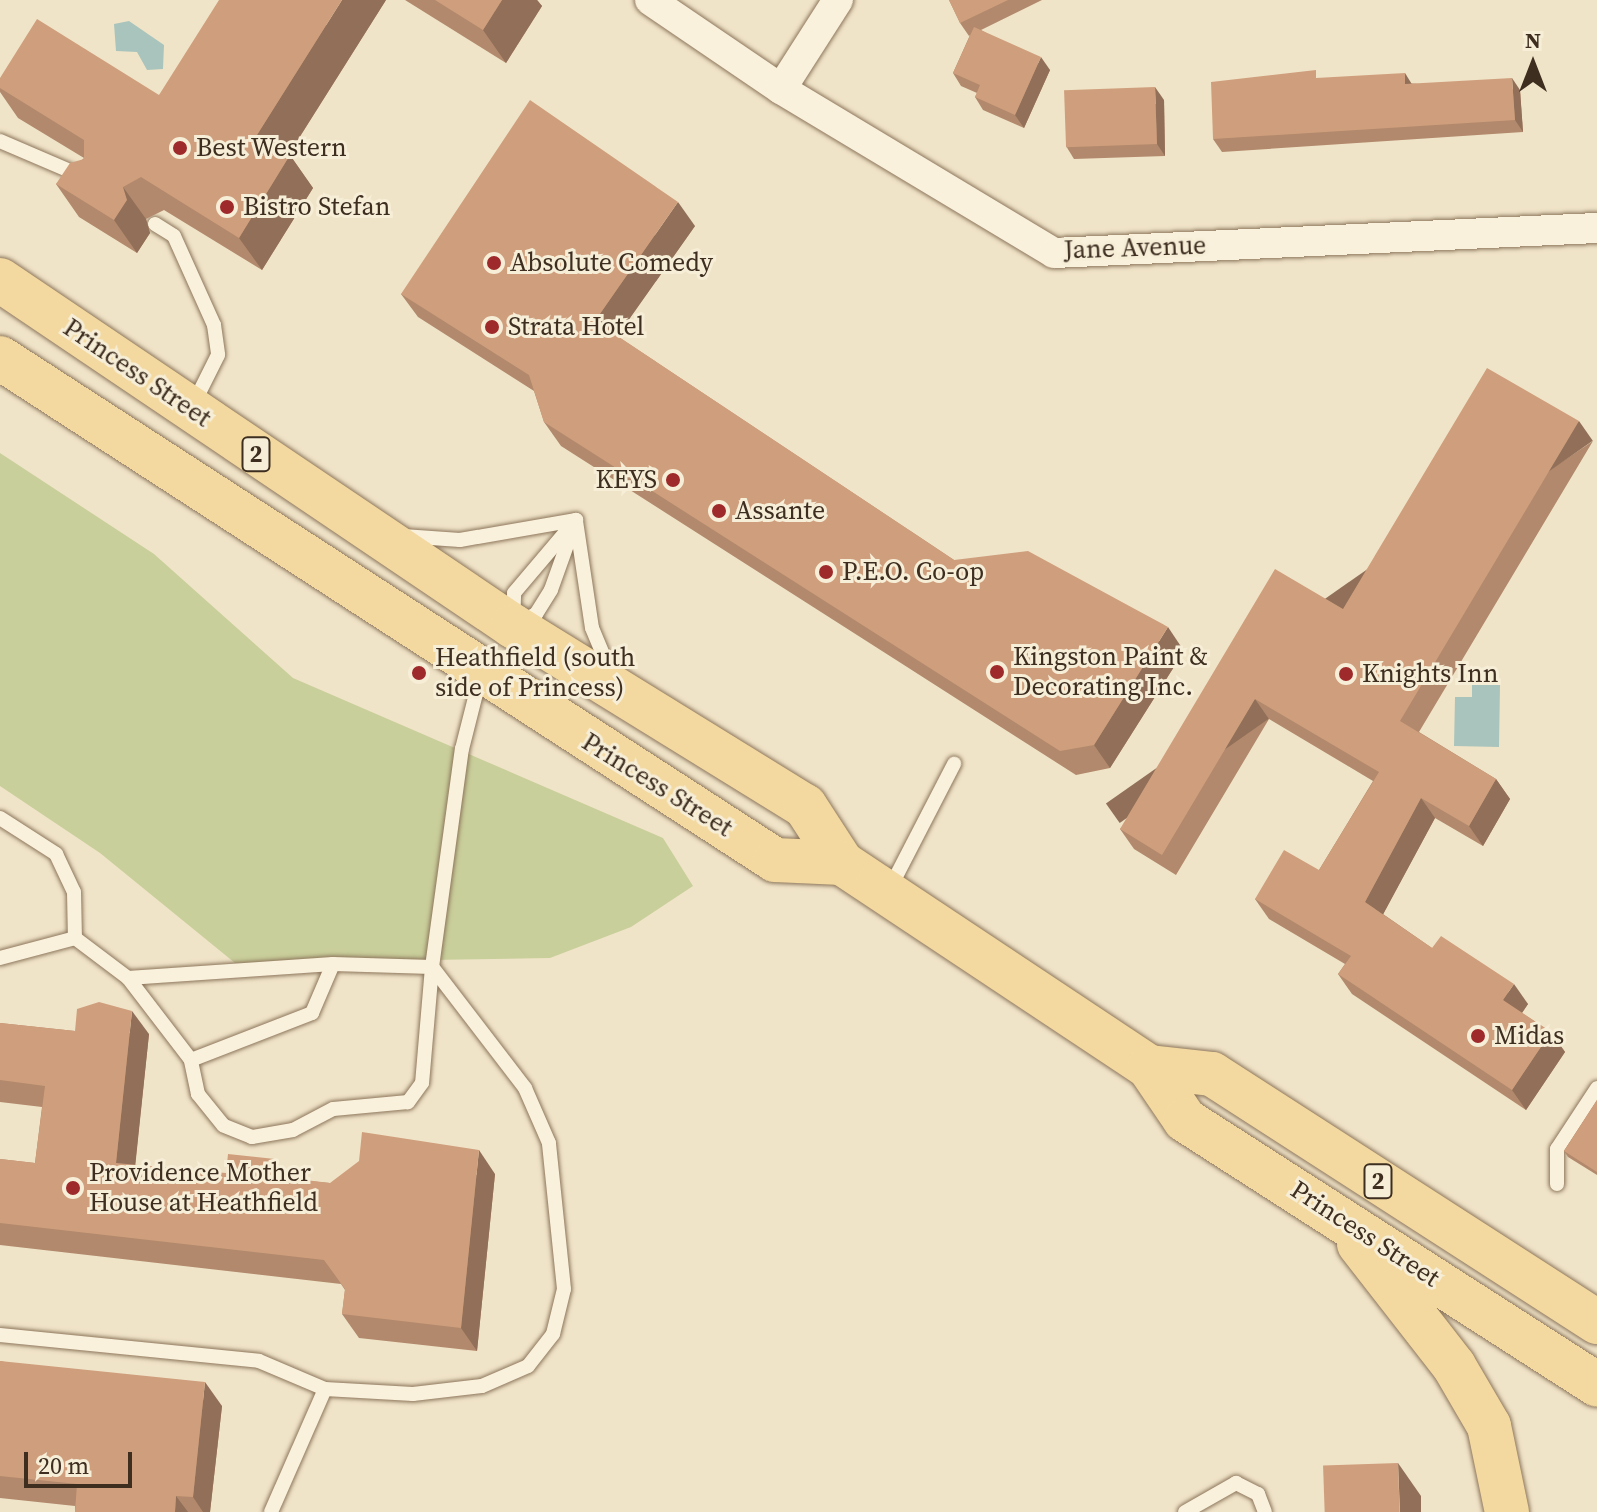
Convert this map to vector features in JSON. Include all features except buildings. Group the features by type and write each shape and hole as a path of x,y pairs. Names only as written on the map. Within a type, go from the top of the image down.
{"main road":[{"name":"Princess Street","path":"0,280 513,626 805,806 842,863 1149,1067 1185,1120 1597,1385"},
{"name":"Princess Street","path":"0,358 481,674 775,860 842,863"},
{"path":"481,674 513,626"},
{"name":"Princess Street","path":"1149,1067 1212,1074 1597,1322"},
{"path":"1335,1214 1454,1366 1497,1441 1507,1512"}],"street":[{"name":"Jane Avenue","path":"650,0 781,89 1054,253 1597,228"},
{"path":"781,89 838,0"}],"lane":[{"path":"0,141 65,164 98,187"},
{"path":"155,224 174,236 214,325 218,355 191,410"},
{"path":"371,532 460,540 576,520"},
{"path":"576,520 551,590 536,614 513,626 514,593 576,520"},
{"path":"576,520 592,628 621,693"},
{"path":"75,938 128,978 191,1060 198,1094 223,1125 252,1137 293,1130 333,1109 408,1102 422,1083 432,967 462,749 481,674"},
{"path":"888,892 954,764"},
{"path":"0,818 56,854 74,892 75,938"},
{"path":"0,958 75,938"},
{"path":"128,978 333,964 432,967"},
{"path":"191,1060 312,1013 333,964"},
{"path":"0,1335 259,1361 325,1389 413,1394 482,1386 528,1366 557,1319 564,1289 561,1219 549,1143 517,1076 432,967"},
{"path":"1557,1184 1557,1149 1597,1088"},
{"path":"271,1512 325,1389"},
{"path":"1185,1512 1236,1483 1258,1494 1265,1512"}],"green space":[{"path":"0,453 154,554 293,678 663,838 693,886 631,927 550,958 235,963 100,853 0,786"}],"water":[{"path":"129,21 164,45 163,69 147,70 137,52 116,51 114,24"},
{"path":"1472,684 1500,685 1499,747 1454,746 1455,697 1472,697"}],"place":[{"name":"Best Western","path":"180,148"},
{"name":"Bistro Stefan","path":"227,207"},
{"name":"Absolute Comedy","path":"494,263"},
{"name":"Strata Hotel","path":"492,327"},
{"name":"KEYS","path":"673,480"},
{"name":"Assante","path":"719,511"},
{"name":"P.E.O. Co-op","path":"826,572"},
{"name":"Kingston Paint & Decorating Inc.","path":"997,672"},
{"name":"Heathfield (south side of Princess)","path":"419,673"},
{"name":"Knights Inn","path":"1346,674"},
{"name":"Midas","path":"1478,1036"},
{"name":"Providence Mother House at Heathfield","path":"73,1188"}]}
